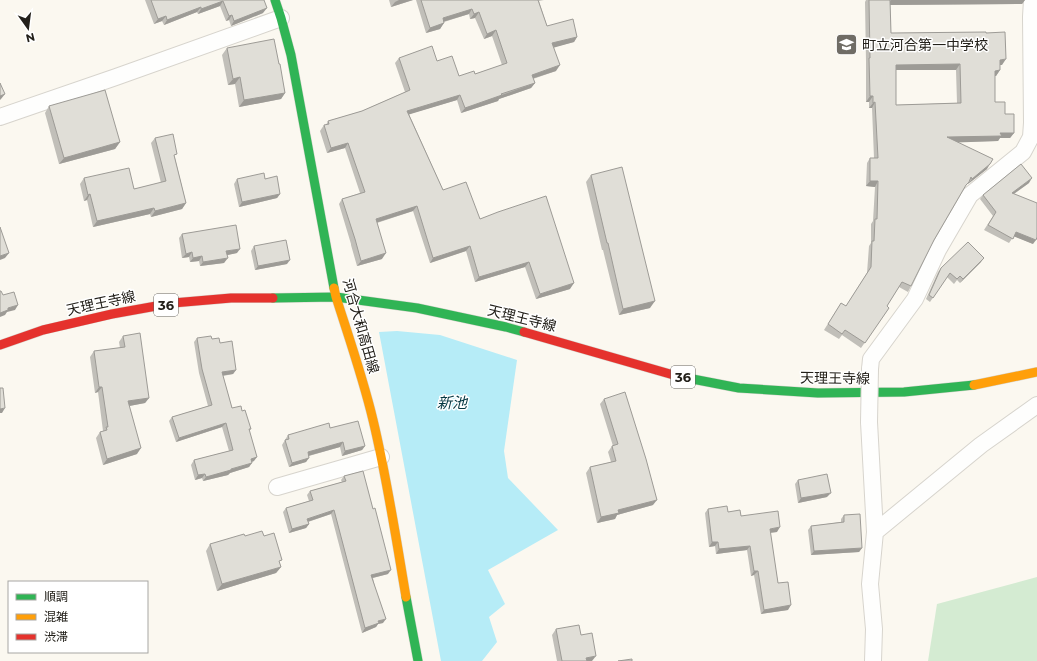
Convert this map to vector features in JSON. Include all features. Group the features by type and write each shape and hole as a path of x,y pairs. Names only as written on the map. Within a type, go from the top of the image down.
{"main road":[{"name":"河合大和高田線","path":"275,0 295,74 336,297 364,388 382,457 418,661"},
{"name":"天理王寺線","path":"0,345 43,330 112,314 173,303 231,298 336,297 417,308 506,327 682,377 739,388 818,393 904,392 979,384 1037,372"}],"street":[{"path":"873,661 874,629 870,584 875,532 869,422 871,359 915,299 938,250 970,195 1023,152 1031,137 1032,0"},
{"path":"0,116 116,77 281,18"},
{"path":"875,532 981,445 1037,405"},
{"path":"277,487 382,457"}],"green space":[{"path":"1037,577 1037,661 928,661 937,604"}],"water":[{"name":"新池","path":"397,331 440,335 517,360 504,451 508,478 558,530 488,570 505,604 489,617 497,642 482,661 441,661 379,332"}],"building":[{"path":"151,0 264,0 267,8 234,21 232,15 229,16 223,1 201,9 201,7 167,20 166,16 158,19"},
{"path":"421,0 538,0 547,26 573,19 577,37 552,43 560,65 532,75 535,83 465,108 460,95 407,111 443,190 466,182 480,219 546,196 574,283 540,294 529,262 479,277 470,246 433,258 417,206 376,219 386,253 361,261 342,199 365,192 348,143 331,148 324,125 329,124 328,121 362,111 410,90 399,58 432,46 437,61 452,56 459,76 474,71 475,74 507,63 496,30 487,34 479,12 474,14 472,9 443,18 444,23 430,28"},
{"path":"869,0 890,0 891,33 1005,32 1006,59 1000,60 1000,70 995,71 995,102 1005,102 1005,114 1014,114 1014,133 1000,133 1002,136 947,137 993,159 990,164 972,179 971,177 934,240 911,286 902,282 887,306 889,308 865,343 845,330 842,334 828,324 841,303 846,306 871,267 872,241 874,241 875,219 877,219 878,181 870,181 870,158 878,158 875,102 873,103 873,96 870,96","holes":["960,64 961,103 896,105 896,65"]},
{"path":"274,39 285,93 244,100 240,77 233,79 227,48"},
{"path":"0,83 5,94 0,96"},
{"path":"105,90 120,142 64,158 49,106"},
{"path":"173,134 177,154 174,155 186,203 155,211 154,208 97,221 84,178 129,168 134,189 166,181 155,138"},
{"path":"1021,164 1032,178 1012,193 1037,203 1036,240 1016,232 1013,239 988,225 996,212 983,195"},
{"path":"622,167 655,301 623,309 591,175"},
{"path":"264,173 265,179 277,176 280,194 242,202 237,179"},
{"path":"236,225 240,249 226,251 228,258 203,262 202,256 193,258 192,252 186,254 182,234"},
{"path":"0,227 9,253 0,256"},
{"path":"286,240 290,260 258,266 254,246"},
{"path":"968,242 984,258 963,279 960,276 957,279 950,273 933,298 929,295 941,268"},
{"path":"0,291 3,295 14,292 18,305 8,308 8,310 0,313"},
{"path":"140,333 149,398 128,401 141,448 107,459 100,432 107,430 106,427 108,427 102,387 99,387 94,351 125,347 123,336"},
{"path":"211,336 212,339 219,338 220,343 232,341 236,370 222,372 232,408 241,406 242,411 245,410 257,457 251,459 252,463 206,477 205,474 198,475 194,460 233,450 226,423 179,438 172,417 212,405 202,369 197,338"},
{"path":"0,388 3,388 5,408 0,409"},
{"path":"625,392 657,500 618,510 619,513 601,517 590,467 616,461 612,446 618,444 604,399"},
{"path":"358,421 365,446 345,451 343,442 308,452 309,458 292,463 285,440 289,439 288,435 329,423 330,428"},
{"path":"363,471 373,509 375,508 391,570 371,575 386,619 378,621 379,623 365,628 334,510 307,519 309,524 292,529 286,508 313,500 310,491 346,481 344,476"},
{"path":"827,474 831,493 801,498 798,480"},
{"path":"727,506 728,512 740,510 741,516 778,511 780,527 770,529 778,583 788,582 791,605 764,610 758,571 754,571 750,546 719,549 718,542 712,542 708,509"},
{"path":"860,514 862,548 814,551 811,526 844,522 844,515"},
{"path":"262,531 264,536 274,533 282,560 279,561 281,567 222,584 210,544 244,534 245,536"},
{"path":"579,625 581,635 592,633 596,656 586,658 587,661 562,661 556,629"},
{"path":"632,659 632,661 618,661"}],"traffic: fast":[{"path":"275,0 291,55 334,288"},
{"path":"273,298 336,297 417,308 524,332"},
{"path":"677,376 739,388 818,393 904,392 974,385"},
{"path":"406,597 418,661"}],"traffic: slow":[{"path":"334,288 373,420 387,486 406,597"},
{"path":"974,385 1037,372"}],"traffic: jam":[{"path":"0,345 43,330 112,314 173,303 231,298 273,298"},
{"path":"524,332 677,376"}],"place":[{"name":"町立河合第一中学校","path":"847,45"}]}
